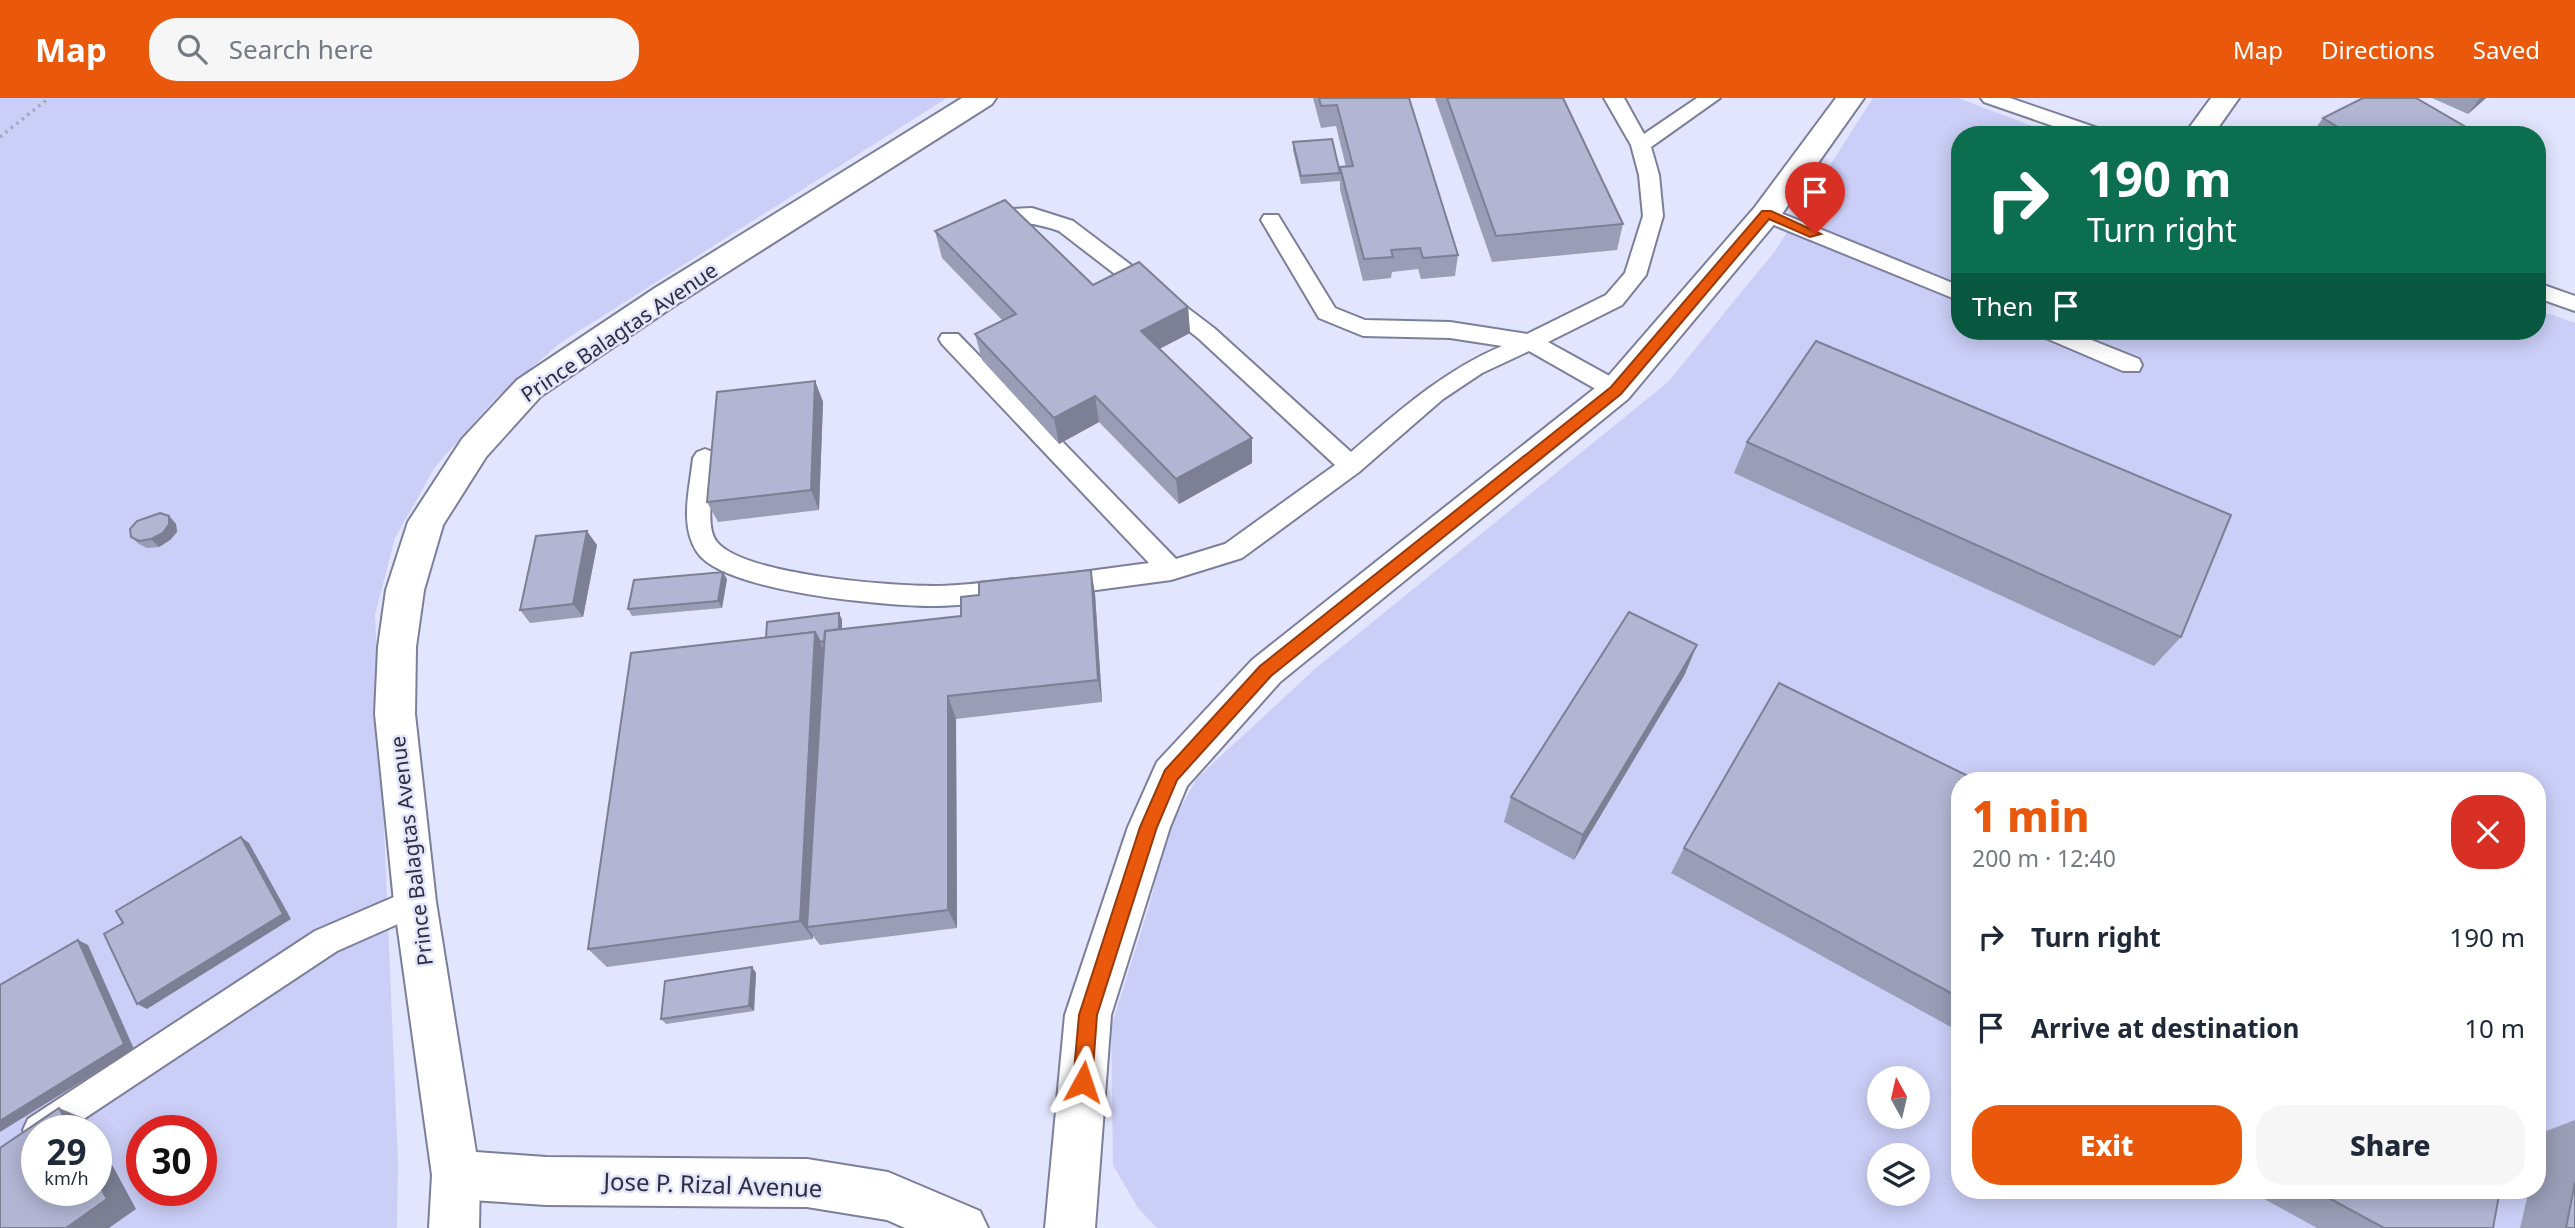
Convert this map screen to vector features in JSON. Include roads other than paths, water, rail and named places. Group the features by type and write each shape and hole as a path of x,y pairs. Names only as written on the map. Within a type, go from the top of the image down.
{"main road":[{"name":"Prince Balagtas Avenue","path":"454,1228 456,1175 415,902 395,714 397,647 405,590 426,522 474,448 529,388 666,296 982,98"},
{"path":"1070,1228 1088,1015 1149,827 1171,775 1266,671 1616,390 1766,214 1850,98"},
{"path":"2205,126 2225,98"},
{"name":"Jose P. Rizal Avenue","path":"456,1175 546,1181 807,1183 888,1196 962,1228"}],"lane":[{"path":"705,458 699,521 704,542 719,559 748,571 879,595 935,596 1103,582 1171,570 1233,551 1351,466 1435,393 1474,367 1614,300 1634,275 1653,216 1649,175 1641,145 1614,98"},
{"path":"1641,145 1710,98"},
{"path":"1992,98 2073,126"},
{"path":"1766,214 1951,290"},
{"path":"971,230 1010,216 1032,215 1066,226 1206,332 1351,466"},
{"path":"1271,220 1327,313 1363,328 1450,330 1530,342 1616,390"},
{"path":"2546,293 2575,304"},
{"path":"950,339 1171,570"},
{"path":"2071,340 2131,365"},
{"path":"62,1115 326,942 415,902"}]}
